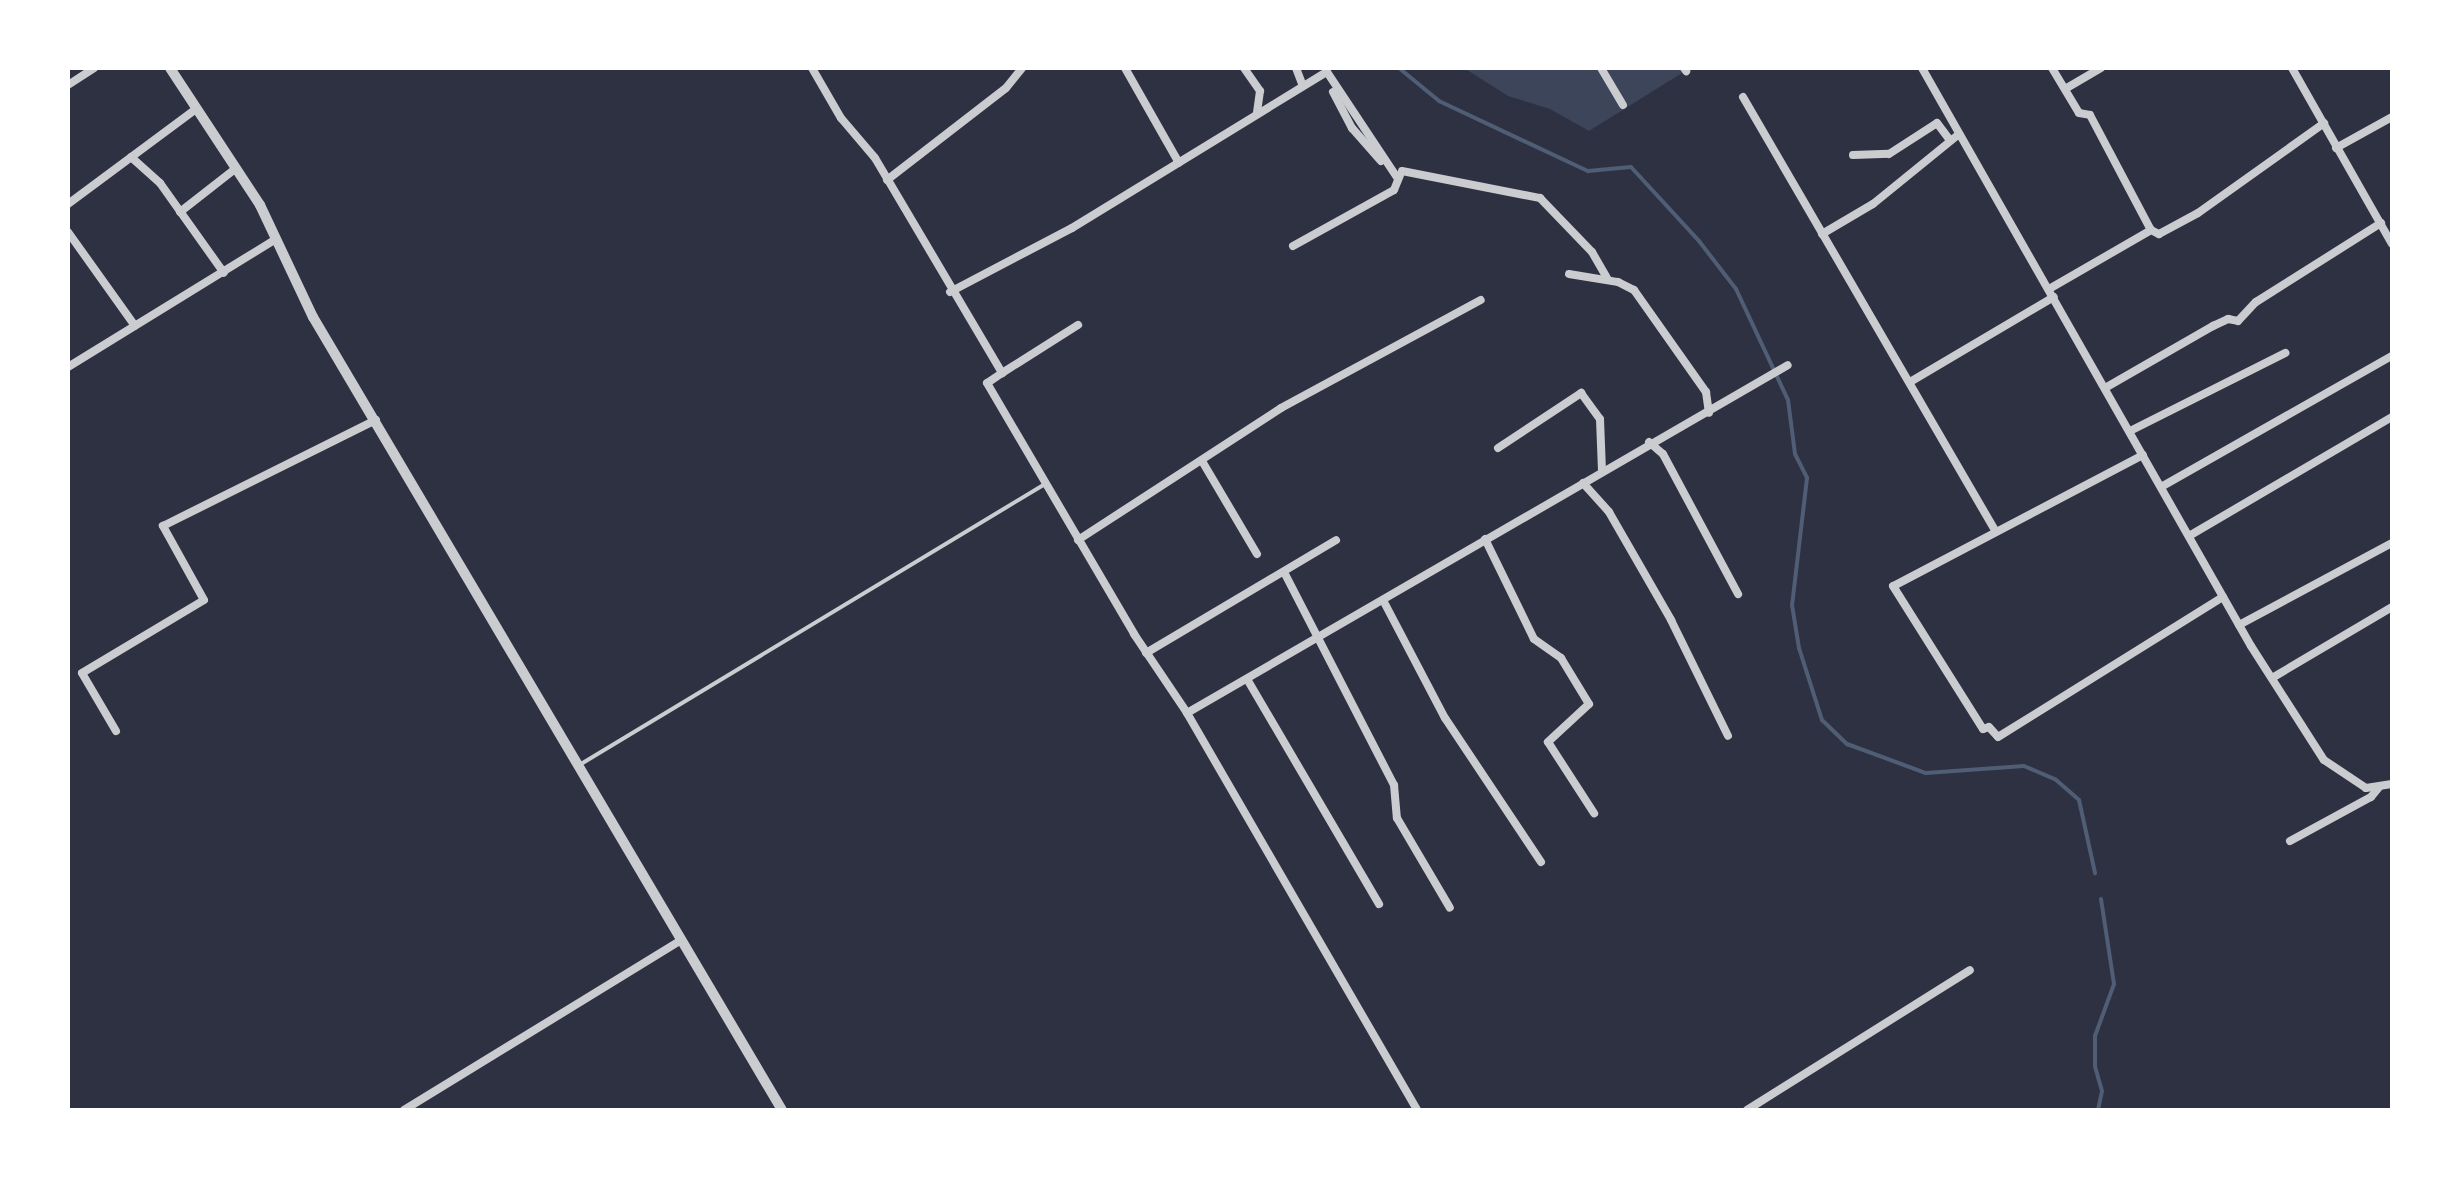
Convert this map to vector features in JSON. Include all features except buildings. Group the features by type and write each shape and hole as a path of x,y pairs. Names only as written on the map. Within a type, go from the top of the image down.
{"street":[{"path":"68,85 94,68"},
{"path":"170,68 235,169 276,239 313,317 782,1110"},
{"path":"812,68 887,180 950,292 1002,373"},
{"path":"887,180 1006,88 1022,68"},
{"path":"1125,68 1179,163"},
{"path":"1244,68 1260,91 1257,113"},
{"path":"1296,68 1303,86"},
{"path":"1601,68 1623,105"},
{"path":"1922,68 1954,137 2051,293 2239,625 2324,760 2366,788 2392,784"},
{"path":"2052,68 2079,113 2090,115 2151,230 2159,234 2198,213 2324,123"},
{"path":"2065,89 2101,68"},
{"path":"2292,68 2392,244"},
{"path":"950,292 1072,228 1327,72 1400,175"},
{"path":"1333,92 1352,128 1400,175 1540,198 1592,252 1607,278"},
{"path":"1743,97 1996,532"},
{"path":"68,204 196,109"},
{"path":"2336,148 2392,117"},
{"path":"1853,155 1889,154 1937,123 1954,137"},
{"path":"1822,234 1873,204 1954,137"},
{"path":"131,157 180,212 224,273"},
{"path":"180,212 235,169"},
{"path":"1293,246 1394,190 1400,175"},
{"path":"2105,388 2213,326 2238,321 2256,302 2381,223"},
{"path":"1910,382 2151,230"},
{"path":"68,232 135,326"},
{"path":"68,367 276,239"},
{"path":"1569,274 1618,282 1634,290 1706,392 1709,413"},
{"path":"1078,540 1281,408 1481,300"},
{"path":"1078,325 987,383 1146,653 1187,713 1417,1110"},
{"path":"2130,431 2285,353"},
{"path":"2161,487 2392,356"},
{"path":"1187,713 1384,602 1649,442 1709,413 1786,366"},
{"path":"1498,448 1581,393 1600,419 1602,472"},
{"path":"2189,536 2392,417"},
{"path":"116,731 82,673 204,600 163,526 376,420"},
{"path":"1649,442 1663,454 1738,594"},
{"path":"2143,455 1893,586 1983,729 1989,727 1998,737 2223,597"},
{"path":"1202,461 1257,554"},
{"path":"1583,483 1609,512 1671,620 1728,736"},
{"path":"1485,539 1534,639 1561,658 1589,704 1587,711 1548,742 1594,813"},
{"path":"1146,653 1336,540"},
{"path":"2239,625 2392,543"},
{"path":"1284,572 1394,785 1397,818 1450,908"},
{"path":"1384,602 1445,718 1541,862"},
{"path":"2272,678 2392,607"},
{"path":"1247,679 1379,904"},
{"path":"2290,841 2371,797 2380,785 2366,788"},
{"path":"404,1110 681,940"},
{"path":"1747,1110 1970,970"}],"lane":[{"path":"579,765 1045,484"}],"shaded area":[{"path":"1464,68 1690,68 1589,131 1550,109 1508,96"}],"waterway":[{"path":"1399,68 1439,101 1588,171 1631,167 1699,241 1736,289 1788,400 1795,454 1807,478 1792,605 1799,648 1822,720 1847,744 1926,773 2024,766 2055,779 2079,800 2095,873"},
{"path":"2098,1110 2102,1091 2095,1066 2095,1036 2114,984 2101,899"}]}
